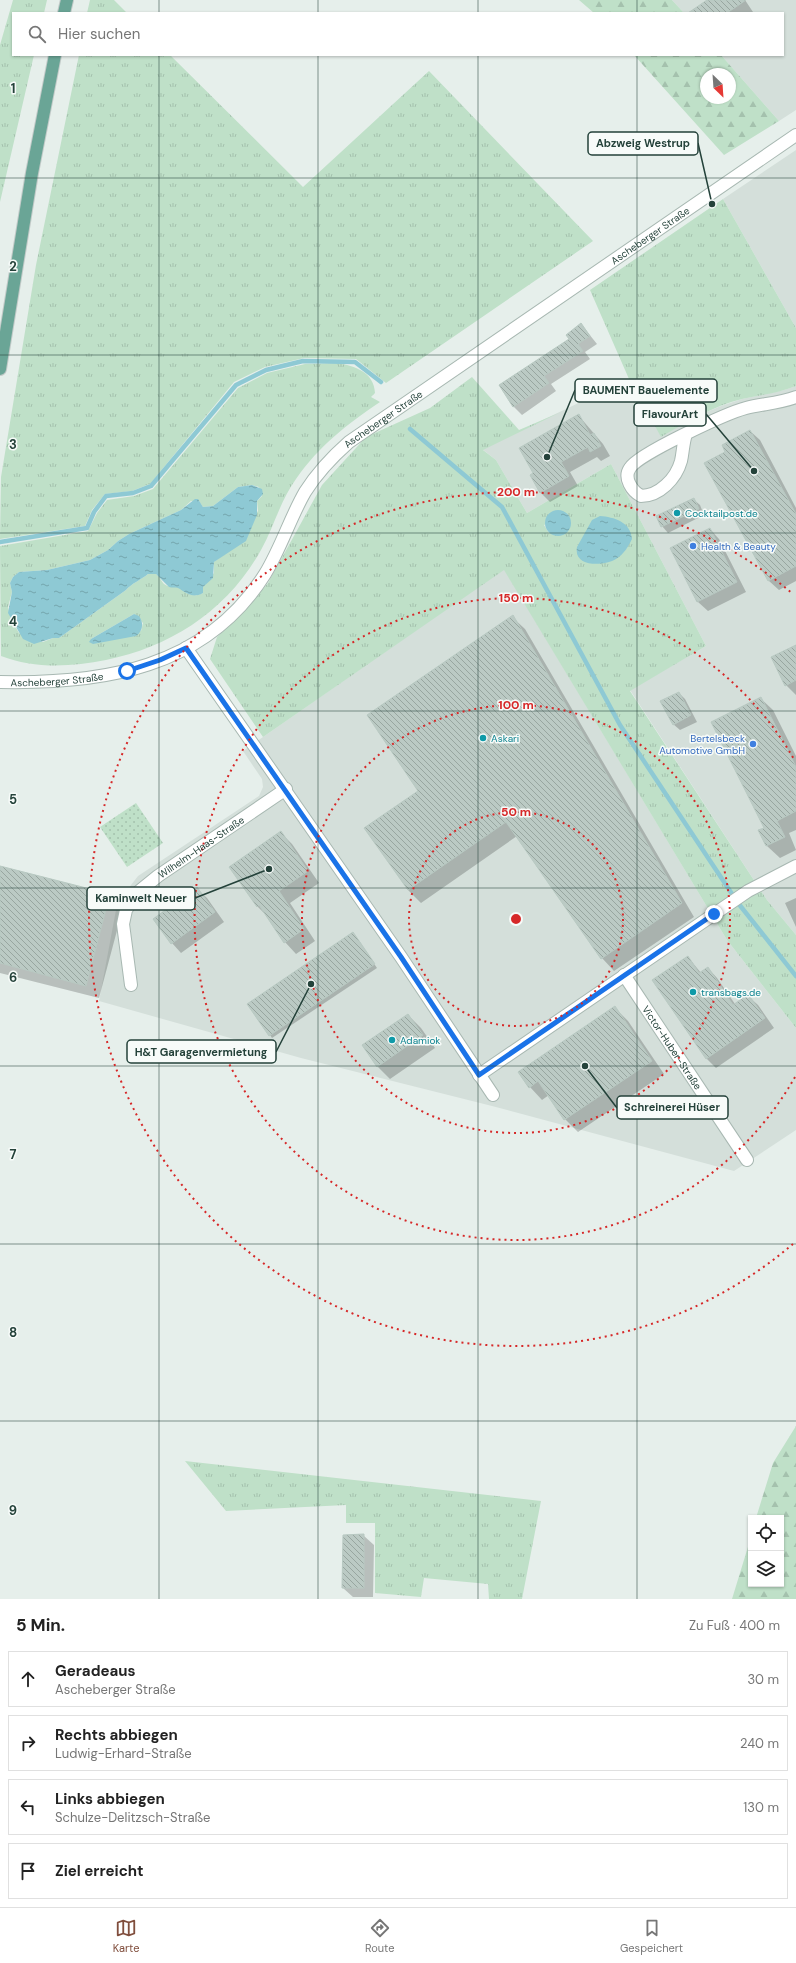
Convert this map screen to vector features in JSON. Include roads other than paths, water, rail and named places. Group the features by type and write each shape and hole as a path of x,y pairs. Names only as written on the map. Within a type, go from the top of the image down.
{"main road":[{"path":"64,12 67,0"},
{"path":"0,369 32,173 54,56"}],"street":[{"name":"Ascheberger Straße","path":"0,682 65,681 108,676 145,666 186,648 226,619 253,591 277,551 306,492 330,459 349,442 796,135"},
{"path":"686,434 681,461 673,478 654,494 641,496 636,493 629,482 627,474 635,463 686,434 727,414 746,408 785,401 796,397"},
{"path":"186,648 286,789 401,957 493,1096"},
{"name":"Wilhelm-Haas-Straße","path":"131,984 123,924 126,910 137,893 158,876 286,789"},
{"path":"479,1075 748,891 796,866"},
{"name":"Victor-Huber-Straße","path":"624,975 747,1160"}],"water":[{"path":"252,485 262,489 263,494 257,501 257,515 246,541 214,562 213,578 203,587 203,593 199,595 190,595 178,588 169,587 156,574 148,574 59,638 53,638 34,644 23,639 8,613 12,592 10,583 13,577 19,572 47,570 90,560 108,550 129,534 181,510 195,499 198,499 203,507 213,506 238,487"},
{"path":"558,510 567,514 571,523 567,532 558,536 549,532 545,523 549,514"},
{"path":"600,516 616,519 621,522 629,528 632,539 626,550 616,559 605,563 591,564 580,559 577,554 577,547 592,520"},
{"path":"134,614 139,616 142,624 140,632 136,636 93,644 89,642 91,639"}],"waterway":[{"path":"0,542 87,528 94,512 106,496 133,493 151,486 236,385 266,370 303,361 355,362 381,382"},
{"path":"410,429 502,507 620,725 738,903 796,976"}],"place":[{"name":"Abzweig Westrup","path":"712,204"},
{"name":"BAUMENT Bauelemente","path":"547,457"},
{"name":"FlavourArt","path":"754,471"},
{"name":"Cocktailpost.de","path":"677,513"},
{"name":"Health & Beauty","path":"693,546"},
{"name":"Askari","path":"483,738"},
{"name":"Bertelsbeck Automotive GmbH","path":"753,744"},
{"name":"Kaminwelt Neuer","path":"269,869"},
{"name":"H&T Garagenvermietung","path":"311,984"},
{"name":"transbags.de","path":"693,992"},
{"name":"Adamiok","path":"392,1040"},
{"name":"Schreinerei Hüser","path":"585,1066"}]}
